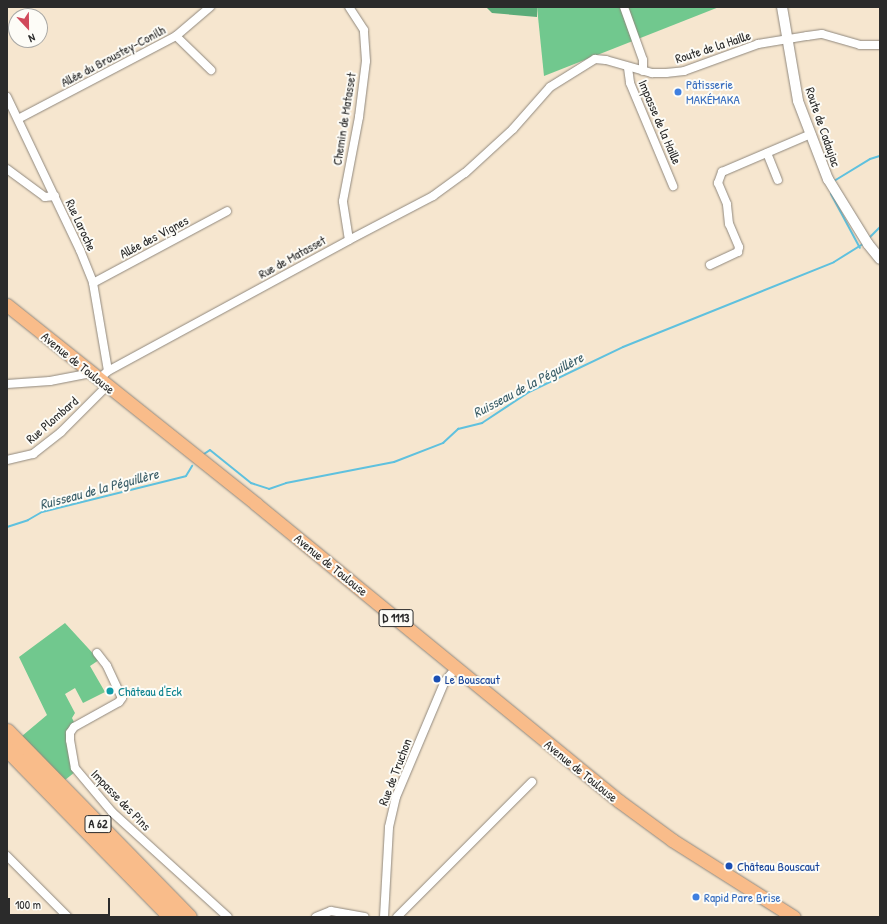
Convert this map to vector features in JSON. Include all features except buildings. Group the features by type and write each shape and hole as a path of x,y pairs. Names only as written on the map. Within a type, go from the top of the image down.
{"highway":[{"name":"A 62","path":"7,731 189,917"},
{"name":"A 62","path":"7,749 172,917"}],"main road":[{"name":"Avenue de Toulouse","path":"7,305 101,377 456,668 517,720 665,836 794,917"}],"street":[{"path":"176,36 210,7"},
{"name":"Chemin de Matasset","path":"348,240 343,201 359,117 366,61 364,30 349,7"},
{"path":"624,7 643,60 643,71"},
{"name":"Route de Cadaujac","path":"782,7 786,39 798,101 810,134 828,179 868,244 880,259"},
{"name":"Route de la Haille","path":"491,149 550,87 595,59 606,60 628,68 666,74 684,71 758,44 822,34 860,45 880,45"},
{"name":"Allée du Broustey-Conilh","path":"18,119 176,36 211,70"},
{"name":"Impasse de la Haille","path":"628,68 630,83 673,186"},
{"name":"Rue Laroche","path":"7,97 55,196 93,283 101,377"},
{"path":"710,265 738,252 739,247 729,224 727,204 718,183 719,177 727,168 767,153 810,134"},
{"name":"Rue de Matasset","path":"101,377 348,240 433,196 465,173 491,149"},
{"path":"767,153 778,180"},
{"path":"7,169 45,197 55,196"},
{"name":"Allée des Vignes","path":"93,283 227,211"},
{"path":"7,384 101,377"},
{"name":"Rue Plombard","path":"7,460 33,454 61,432 101,377"},
{"name":"Impasse des Pins","path":"97,653 107,666 122,698 119,702 74,727 70,733 70,740 75,768 112,812 228,917"},
{"name":"Rue de Truchon","path":"384,917 389,826 396,797 445,681 456,668"},
{"path":"397,917 532,782"},
{"path":"7,856 68,917"},
{"path":"316,917 331,911 364,917"}],"green space":[{"path":"486,7 537,7 537,17 492,13"},
{"path":"537,7 719,7 544,76"},
{"path":"65,623 99,660 90,666 105,692 83,703 75,688 65,694 75,713 72,718 75,724 66,733 75,772 65,780 22,736 47,715 19,657"}],"waterway":[{"path":"834,181 870,159 880,156"},
{"path":"831,194 860,248"},
{"name":"Ruisseau de la Péguillère","path":"869,238 880,227"},
{"name":"Ruisseau de la Péguillère","path":"204,454 210,450 251,483 269,489 286,483 394,462 443,443 458,429 482,423 529,392 623,347 834,262 863,244"},
{"name":"Ruisseau de la Péguillère","path":"7,527 28,520 42,512 186,476 192,466"}],"place":[{"name":"Pâtisserie MAKÉMAKA","path":"678,92"},
{"name":"Le Bouscaut","path":"437,679"},
{"name":"Château d'Eck","path":"110,691"},
{"name":"Château Bouscaut","path":"729,866"},
{"name":"Rapid Pare Brise","path":"696,897"}]}
